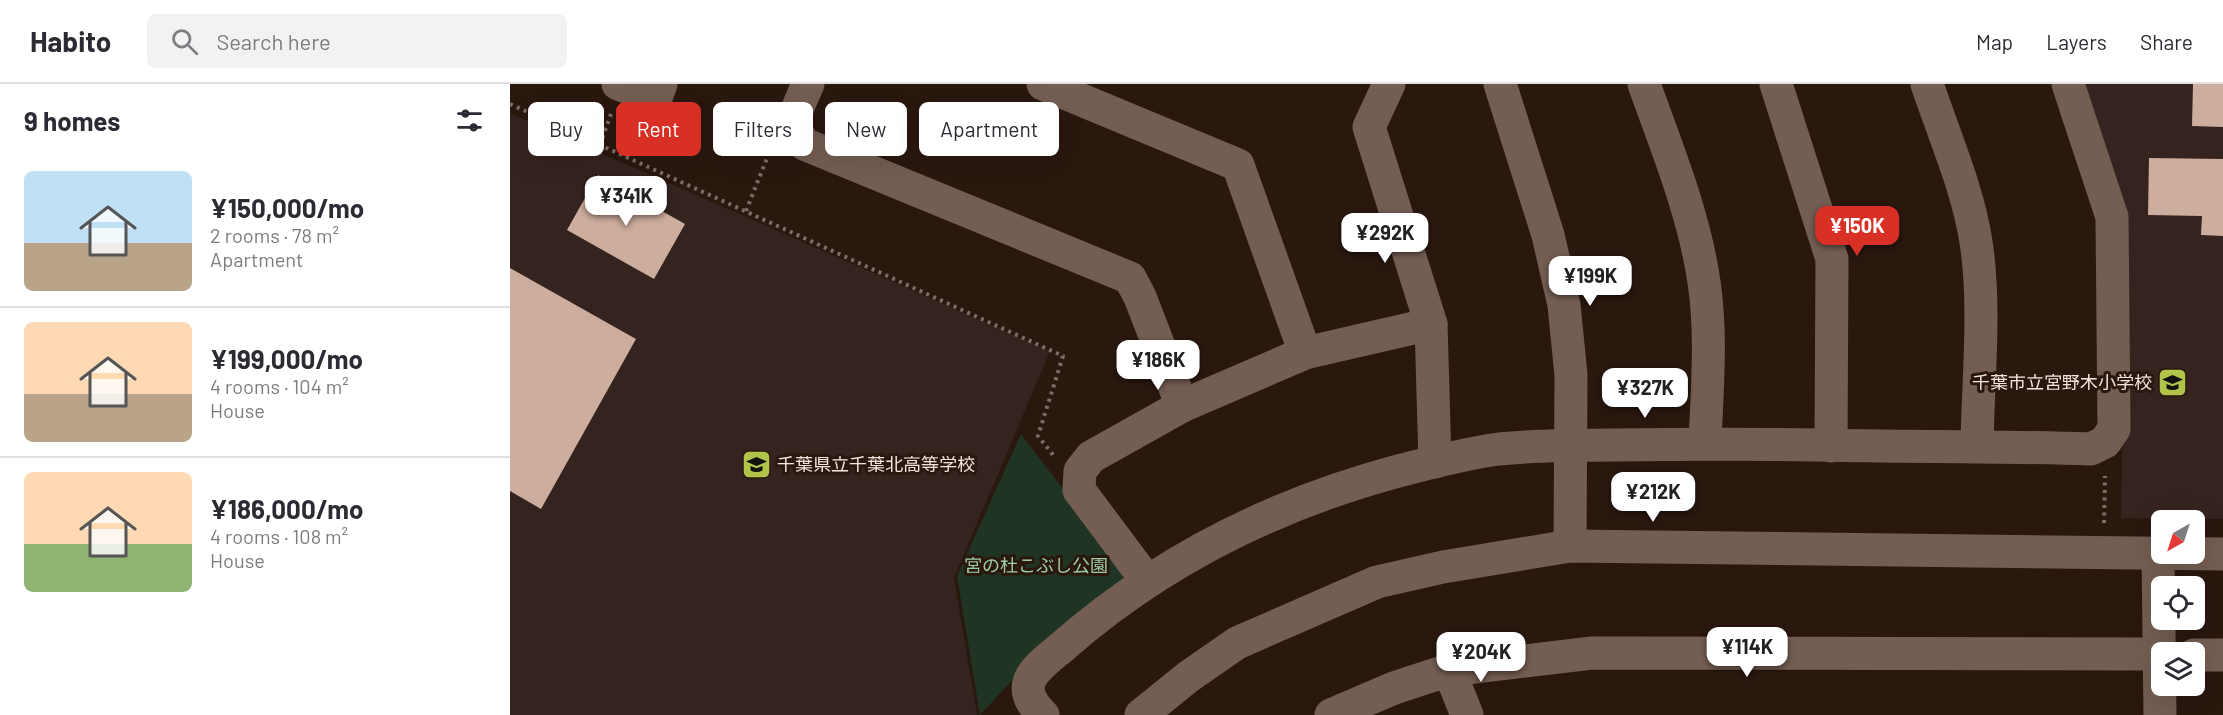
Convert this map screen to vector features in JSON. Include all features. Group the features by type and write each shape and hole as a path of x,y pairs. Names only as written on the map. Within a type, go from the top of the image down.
{"street":[{"path":"618,84 656,98 661,84"},
{"path":"808,84 795,118 795,131 804,144 1130,278 1182,406"},
{"path":"1043,84 1238,165 1305,352"},
{"path":"1389,84 1369,128 1431,324 1435,462"},
{"path":"1500,84 1548,235 1564,304 1571,375 1570,546"},
{"path":"1644,84 1687,204 1704,282 1709,350 1705,443"},
{"path":"1776,84 1832,259 1831,446"},
{"path":"1927,84 1960,182 1976,242 1979,296 1977,445"},
{"path":"1043,715 1032,705 1027,694 1028,682 1034,671 1088,624 1147,581 1216,541 1285,507 1363,481 1435,462 1499,449 1569,445 1705,443 1831,446 1977,445 2091,449 2105,442 2114,429 2112,218 2068,84"},
{"path":"1147,581 1079,490 1080,471 1091,457 1182,406 1305,352 1431,324"},
{"path":"1141,715 1188,677 1237,643 1377,582 1443,567 1570,546 2151,554"},
{"path":"2205,554 2223,554"},
{"path":"2158,564 2161,642"},
{"path":"1331,715 1395,688 1449,670 1592,652 2151,654"},
{"path":"2205,655 2223,655"},
{"path":"1449,670 1467,715"},
{"path":"2160,696 2160,715"}],"path":[{"path":"510,104 1063,356 1038,436 1079,490"},
{"path":"2104,553 2105,442"}],"shaded area":[{"name":"千葉市立宮野木小学校","path":"2081,84 2223,84 2223,519 2205,519 2205,510 2151,510 2151,518 2121,518 2126,248"},
{"name":"千葉県立千葉北高等学校","path":"510,113 528,121 528,156 604,154 1050,351 954,578 977,715 510,715"}],"green space":[{"name":"宮の杜こぶし公園","path":"1021,434 1124,569 1122,587 1055,634 980,715 957,576"}],"building":[{"path":"2193,84 2223,84 2223,127 2192,126"},
{"path":"2149,158 2223,159 2223,236 2201,235 2202,216 2148,215"},
{"path":"598,175 685,224 654,279 567,230"},
{"path":"510,268 636,339 541,509 510,491"}],"place":[{"name":"千葉市立宮野木小学校","path":"2173,383"},
{"name":"千葉県立千葉北高等学校","path":"756,465"}]}
